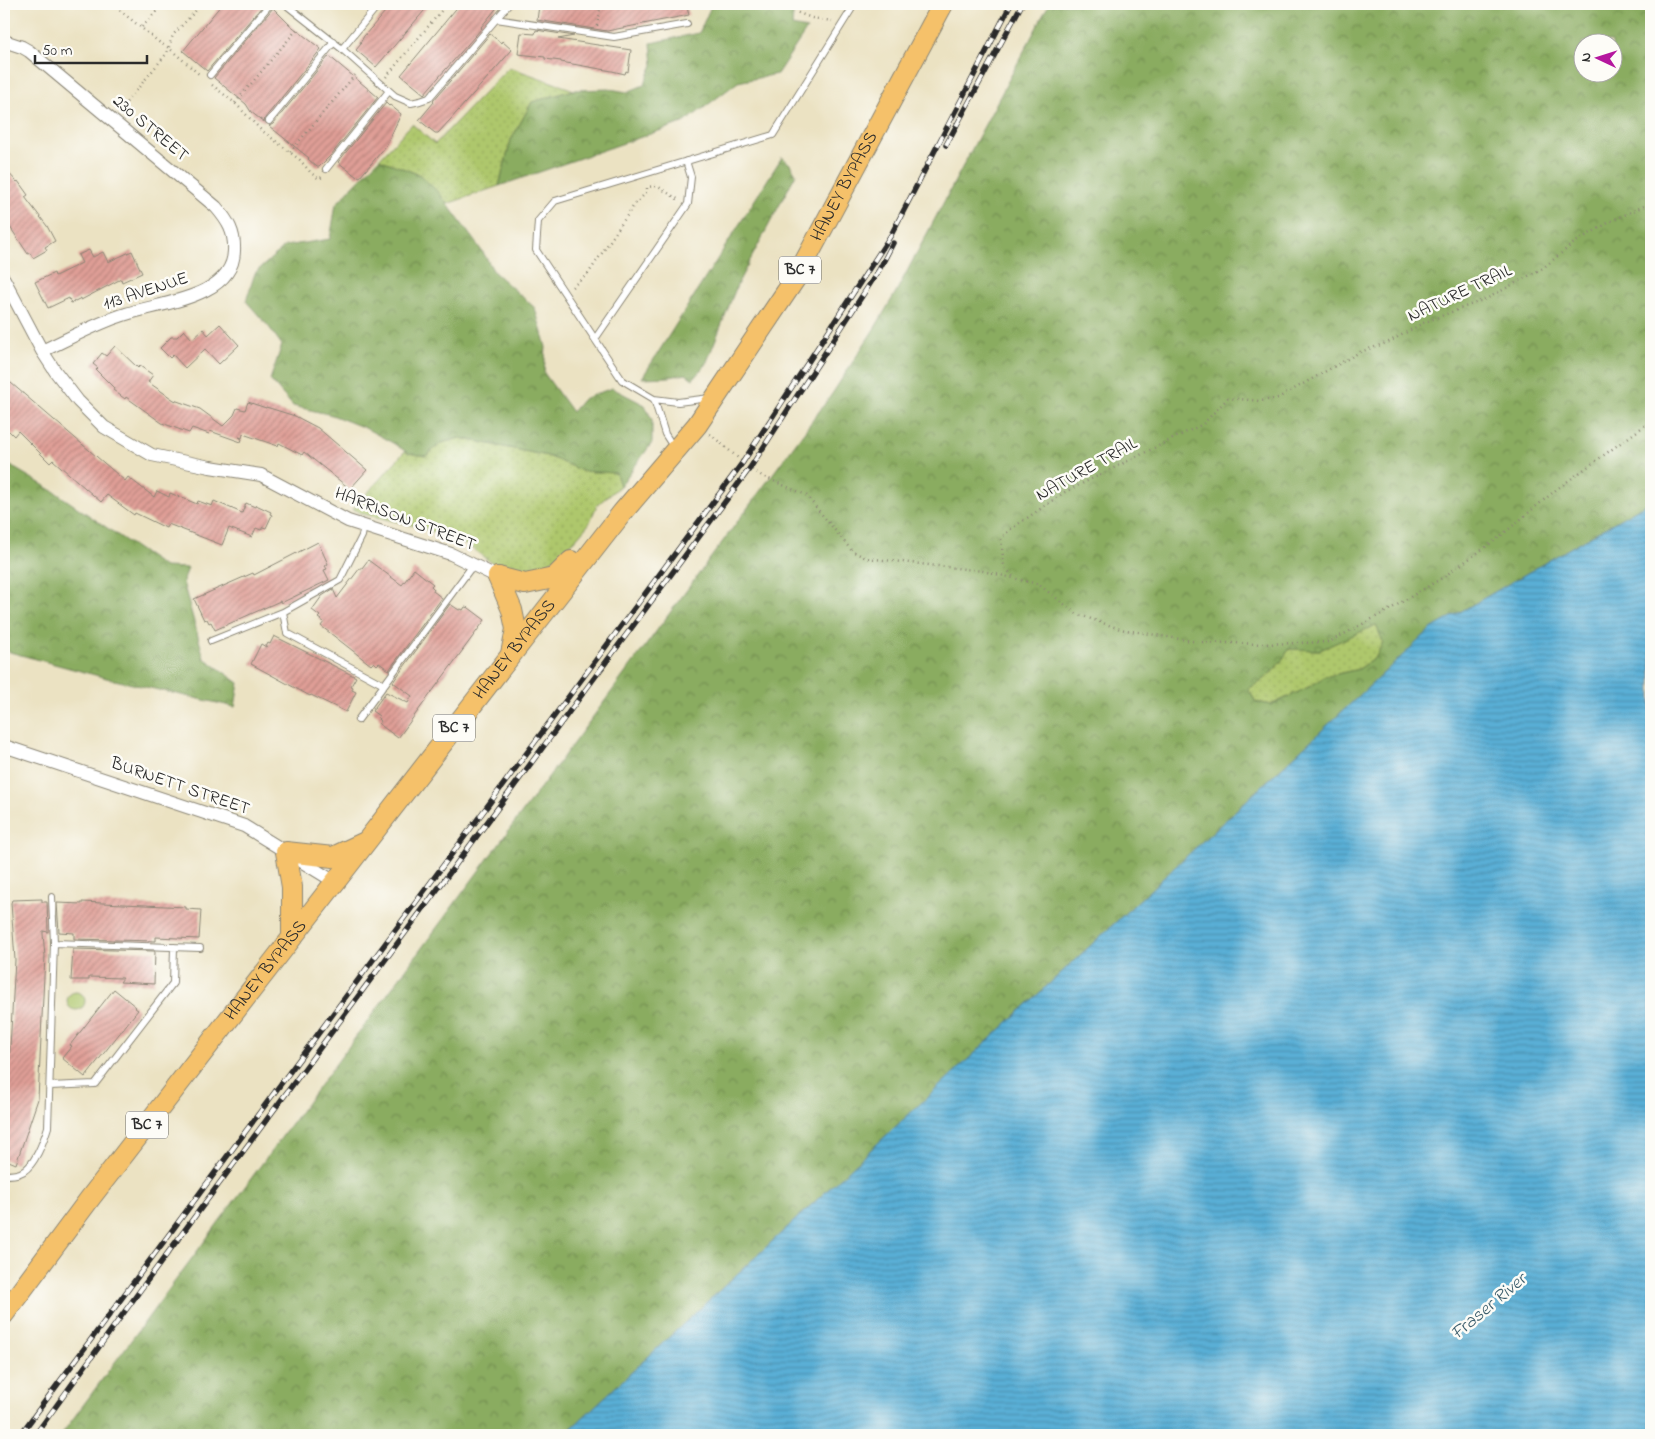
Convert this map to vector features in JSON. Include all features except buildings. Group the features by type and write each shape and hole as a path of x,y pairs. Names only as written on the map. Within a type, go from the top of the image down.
{"highway":[{"name":"HANEY BYPASS","path":"4,1314 97,1189 510,655 622,513 697,425 797,276 943,4"},
{"path":"498,577 526,584 554,578 622,513"},
{"path":"498,577 512,610 516,629 510,655"},
{"path":"292,937 292,887 286,852 333,857 366,842"}],"street":[{"name":"230 STREET","path":"4,41 29,51 216,207 228,220 235,238 234,255 228,271"},
{"name":"113 AVENUE","path":"42,351 125,314 202,293 219,281 228,271"},
{"name":"HARRISON STREET","path":"4,278 42,351 55,371 78,401 104,427 152,455 261,475 348,521 451,554 498,577"},
{"name":"BURNETT STREET","path":"4,746 244,826 335,882"}],"lane":[{"path":"210,75 270,4"},
{"path":"285,4 334,42 394,96 411,102 429,98 509,4"},
{"path":"342,49 379,4"},
{"path":"715,398 678,402 654,399 622,380 536,250 538,221 554,201 773,135 851,10 852,4"},
{"path":"496,19 614,37 687,24"},
{"path":"269,121 334,42"},
{"path":"326,169 389,91"},
{"path":"594,339 687,205 691,177 686,161"},
{"path":"654,399 665,434 675,449"},
{"path":"211,641 283,612 340,580 362,536 364,525"},
{"path":"358,720 474,565"},
{"path":"283,612 287,634 384,685"},
{"path":"4,1175 21,1173 30,1165 43,1144 48,1126 54,943 52,897"},
{"path":"54,943 200,948"},
{"path":"50,1086 95,1084 173,983 174,946"}],"path":[{"path":"112,4 160,43 169,48 319,179 323,176 326,169"},
{"path":"142,27 163,4"},
{"path":"119,111 167,53 173,35 202,4"},
{"path":"380,83 448,4"},
{"path":"596,34 601,4"},
{"path":"796,4 796,12 812,18 843,22"},
{"path":"234,103 298,27"},
{"path":"290,152 355,75"},
{"path":"564,293 588,274 634,206 648,192 647,187 657,186 687,205"},
{"name":"NATURE TRAIL","path":"1014,578 1004,567 1001,538 1065,492 1203,424 1228,398 1261,401 1278,398 1360,352 1389,342 1423,322 1488,298 1543,268 1574,243 1613,220 1651,204"},
{"path":"697,425 762,476 806,495 852,551 866,558 983,571 1038,584 1077,614 1120,629 1198,642 1262,644 1329,642 1387,611 1442,578 1497,539 1557,489 1651,421"}],"green space":[{"path":"712,4 794,4 792,26 807,29 777,74 738,82 685,122 499,186 511,140 532,102 574,90 610,89 627,92 644,85 653,65 651,43 699,33"},
{"path":"1049,4 1651,4 1651,501 1431,629 564,1435 61,1435 832,394 896,292","holes":["1376,625 1383,642 1376,657 1359,669 1324,677 1311,686 1271,705 1256,702 1248,689 1272,672 1289,649 1320,650"]},
{"path":"509,67 574,90 532,102 511,140 499,186 447,204 420,175 379,159 412,124 435,144"},
{"path":"782,157 790,164 796,174 738,283 706,364 693,379 686,374 642,378"},
{"path":"379,159 420,175 440,194 484,254 494,272 535,308 546,347 544,373 572,412 583,399 612,388 645,405 652,420 652,443 620,486 616,473 582,471 548,456 460,438 441,443 426,456 408,453 365,428 332,415 293,406 270,380 282,345 246,301 255,273 285,246 330,239 336,204"},
{"path":"460,438 548,456 582,471 617,473 620,486 597,505 589,524 575,540 541,569 522,573 496,566 470,547 448,536 363,514 353,509 405,451 426,456 441,443"},
{"path":"4,462 55,492 164,567 188,568 183,582 204,658 239,683 235,707 110,679 6,651 4,619"},
{"path":"1377,624 1383,642 1376,657 1359,669 1324,677 1311,686 1271,705 1256,702 1248,689 1272,672 1289,649 1320,650"},
{"path":"72,992 80,992 85,997 83,1008 72,1010 67,1005 67,997"}],"water":[{"name":"Fraser River","path":"1651,501 1651,1435 564,1435 1431,629"}],"railway":[{"path":"20,1435 743,462 891,235 1011,4"},
{"path":"946,145 1022,4"},
{"path":"35,1435 144,1285 750,468 879,270 893,243"}]}
